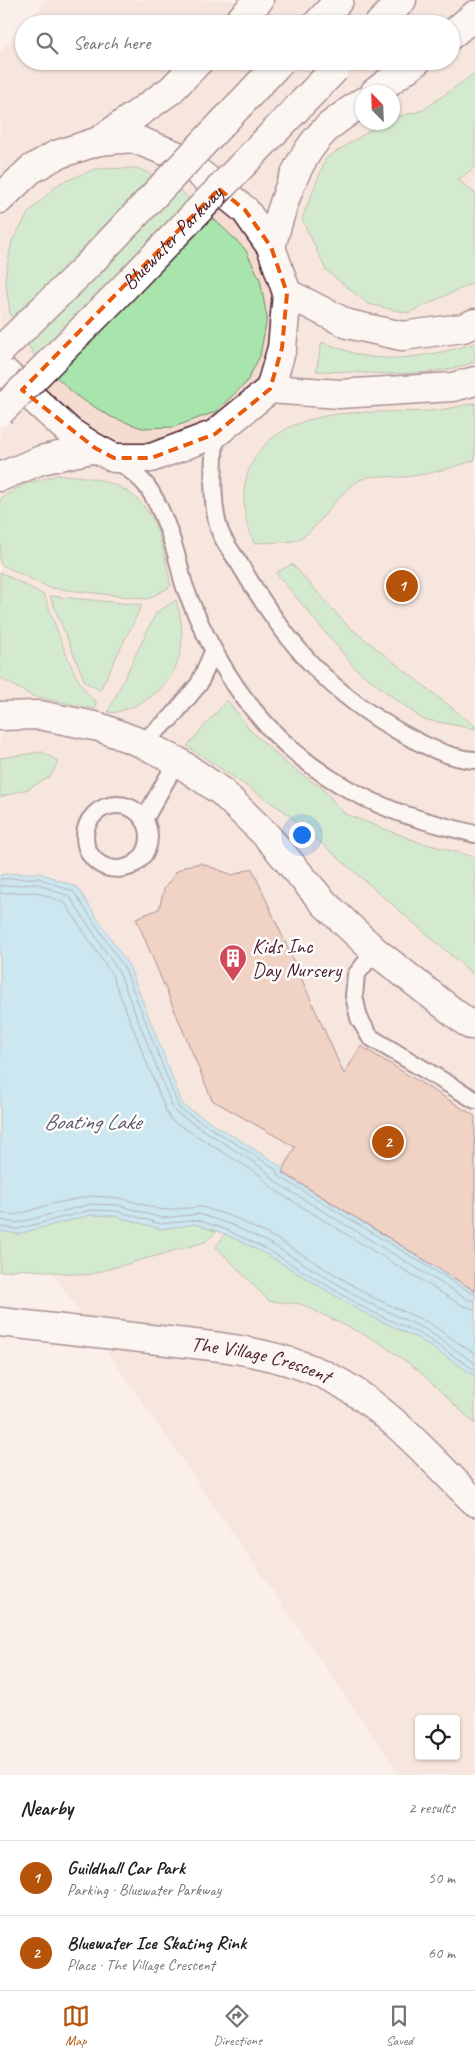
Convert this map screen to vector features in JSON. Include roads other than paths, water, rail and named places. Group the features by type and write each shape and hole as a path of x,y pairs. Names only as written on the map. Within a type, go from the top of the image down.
{"street":[{"path":"245,15 259,0"},
{"path":"326,15 340,0"},
{"path":"388,15 402,0"},
{"path":"460,28 475,15"},
{"path":"0,199 14,183 41,163 99,141 170,90 190,70"},
{"name":"Bluewater Parkway","path":"0,351 87,266 272,70"},
{"name":"Bluewater Parkway","path":"0,412 114,298 334,70"},
{"path":"384,85 404,70"},
{"path":"271,247 282,207 299,164 328,127 355,107"},
{"path":"0,477 41,460 104,453 151,458 216,434 270,389 282,348 287,293 271,247 245,210 178,156 132,138 99,141"},
{"path":"287,293 348,324 402,336 463,328 475,323"},
{"path":"0,368 70,432 104,453"},
{"path":"270,389 339,394 453,387 475,381"},
{"path":"0,716 39,715 99,728 142,744 177,761 222,792 266,835 324,903 375,951 473,1026"},
{"name":"The Village Crescent","path":"0,1322 252,1351 304,1367 345,1386 377,1409 475,1502"}],"lane":[{"path":"216,434 214,492 219,529 230,554 238,561 267,611 284,634 329,683 373,716 425,746 475,760"},
{"path":"104,453 145,484 154,498 170,537 185,589 213,652 249,706 288,746 307,762 355,792 395,811 475,834"},
{"path":"142,744 171,718 199,684 213,652"},
{"path":"144,820 177,761"},
{"path":"375,951 356,975 354,996 359,1018 370,1037 475,1100"}],"water":[{"name":"Boating Lake","path":"40,873 77,887 129,966 183,1105 270,1159 284,1169 282,1173 475,1291 475,1376 419,1339 364,1313 266,1254 225,1234 196,1224 161,1229 115,1216 91,1215 17,1234 0,1231 0,875"}],"place":[{"name":"Guildhall Car Park","path":"402,586"},
{"name":"Kids Inc Day Nursery","path":"233,982"},
{"name":"Bluewater Ice Skating Rink","path":"388,1142"}]}
